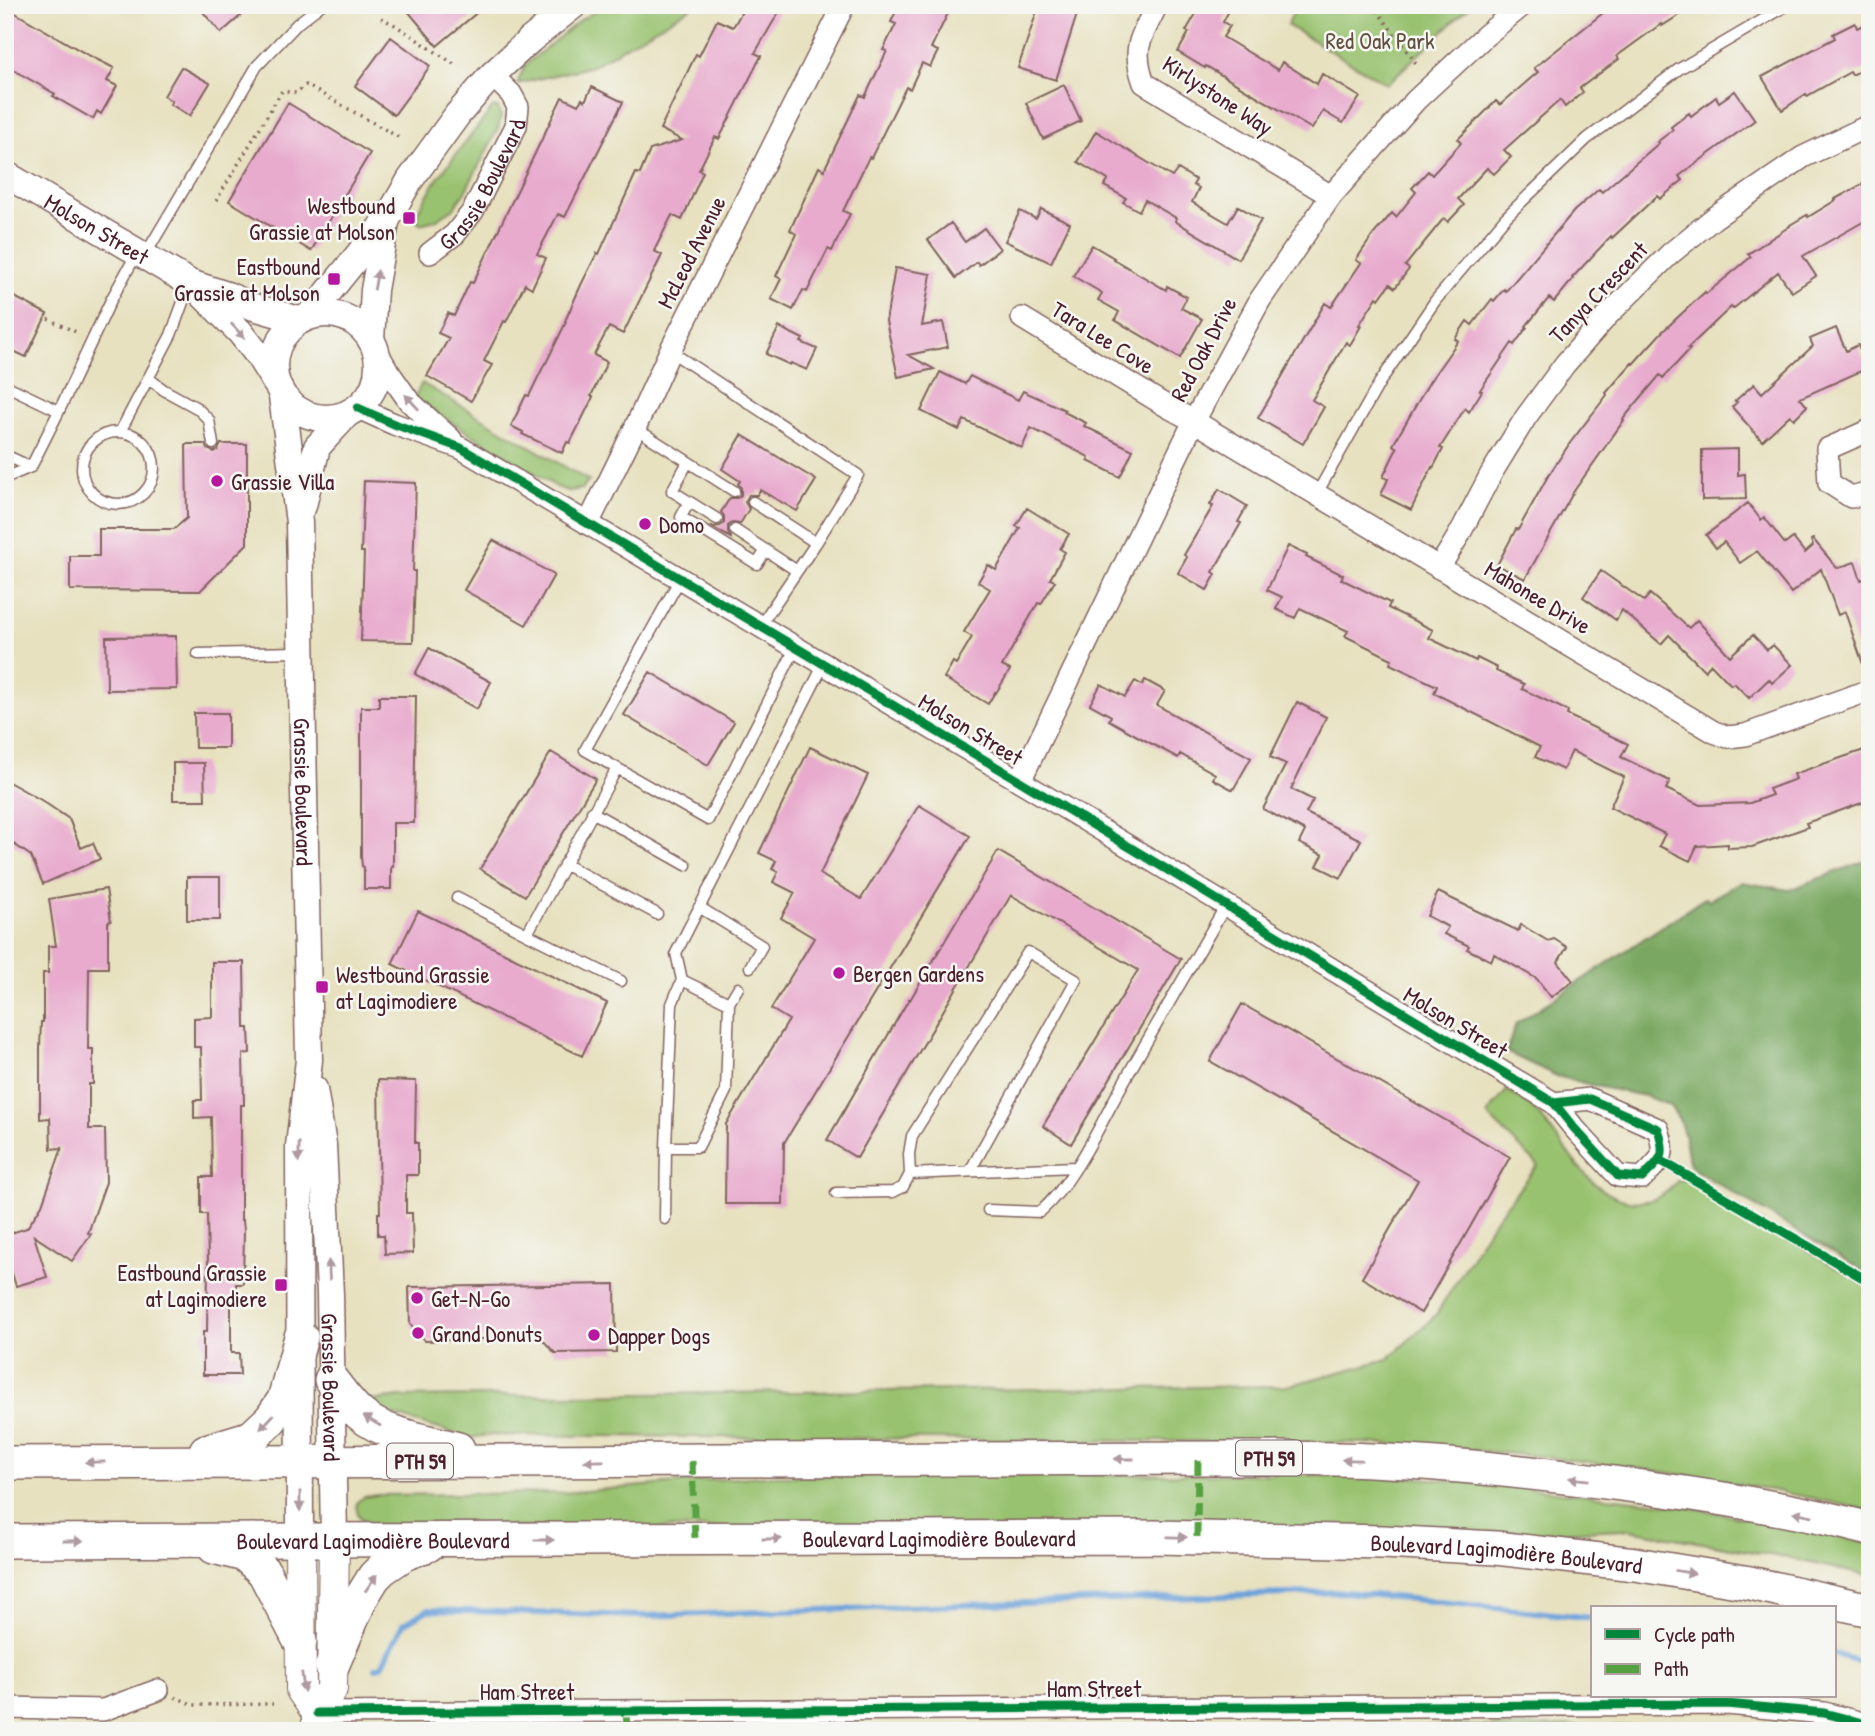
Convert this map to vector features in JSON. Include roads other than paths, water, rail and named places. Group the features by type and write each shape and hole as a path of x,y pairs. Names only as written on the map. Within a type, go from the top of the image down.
{"main road":[{"path":"163,1461 218,1449 251,1437 271,1419 284,1400 300,1337"},
{"path":"331,1380 359,1413 383,1427 415,1439 507,1462"},
{"name":"PTH 59","path":"5,1463 1207,1458 1370,1460 1453,1465 1638,1486 1728,1499 1870,1529"},
{"name":"Boulevard Lagimodière Boulevard","path":"5,1541 1156,1537 1383,1542 1496,1548 1635,1564 1750,1583 1870,1610"},
{"name":"Grassie Boulevard","path":"317,1722 331,1689 334,1540"},
{"path":"152,1541 215,1547 245,1555 264,1572 300,1641"},
{"name":"Grassie Boulevard","path":"300,1541 301,1690 317,1722"},
{"path":"332,1667 366,1587 382,1569 404,1555 432,1544 452,1541"}],"street":[{"name":"Grassie Boulevard","path":"304,318 386,220 410,180 458,114 492,75 574,5"},
{"name":"McLeod Avenue","path":"588,524 670,351 844,5"},
{"name":"Kirlystone Way","path":"1157,5 1138,44 1137,64 1144,83 1331,196"},
{"name":"Red Oak Drive","path":"1020,780 1194,421 1259,300 1331,196 1416,100 1486,35 1523,5"},
{"name":"Grassie Boulevard","path":"430,253 455,234 473,211 516,125 518,107 511,94 492,75"},
{"name":"Tanya Crescent","path":"1439,568 1526,417 1565,364 1608,315 1671,254 1714,218 1803,157 1870,125"},
{"name":"Molson Street","path":"5,174 190,283 228,295 254,307 304,318"},
{"name":"Grassie Boulevard","path":"373,344 374,290 386,220"},
{"name":"Molson Street","path":"190,283 240,332 280,391"},
{"path":"327,313 345,317 360,326 373,344 378,363 377,379 371,393 353,411 331,418 314,417 299,411 280,391 273,369 275,352 282,336 304,318 327,313"},
{"name":"Tara Lee Cove","path":"1022,318 1194,421"},
{"name":"Molson Street","path":"373,344 388,371 410,401 461,448"},
{"name":"Grassie Boulevard","path":"280,391 299,522 309,1060 299,1146 300,1541"},
{"name":"Molson Street","path":"353,411 461,448 1020,780 1554,1103 1618,1176 1642,1178 1660,1160 1663,1145 1658,1129 1590,1099 1554,1103"},
{"name":"Grassie Boulevard","path":"299,522 317,447 353,411"},
{"name":"Mahonee Drive","path":"1194,421 1714,732 1728,737 1745,735 1870,690"},
{"path":"1870,430 1828,449 1829,483 1851,497 1870,492"},
{"name":"Grassie Boulevard","path":"309,1060 323,1145 330,1294 334,1540"},
{"path":"5,1708 103,1710 158,1690"},
{"name":"Ham Street","path":"317,1722 1727,1704 1824,1713 1870,1725"}],"lane":[{"path":"5,478 31,467 93,340 141,255 257,66 298,23 321,5"},
{"path":"1316,495 1380,382 1434,301 1506,218 1587,139 1679,69 1788,5"},
{"path":"120,432 170,335 190,283"},
{"path":"670,351 858,475 760,626"},
{"path":"148,378 197,408 209,420 213,444"},
{"path":"5,385 59,411"},
{"path":"635,428 734,491"},
{"path":"120,432 132,434 149,449 154,471 146,492 137,500 115,505 94,496 87,488 81,466 84,454 99,437 120,432"},
{"path":"5,455 31,467"},
{"path":"688,462 672,491 717,519"},
{"path":"690,502 681,517 757,564 766,550"},
{"path":"753,502 816,543"},
{"path":"736,530 797,571"},
{"path":"680,579 585,750 708,820 796,648"},
{"path":"198,654 301,652"},
{"path":"665,1219 672,1004 682,980 676,953 824,664"},
{"path":"527,934 617,768"},
{"path":"592,812 686,865"},
{"path":"564,864 657,914"},
{"path":"457,898 621,981"},
{"path":"988,1210 1040,1212 1054,1199 1093,1141 1121,1087 1226,905"},
{"path":"699,907 762,946 750,967"},
{"path":"836,1193 893,1192 903,1187 910,1174 912,1136 1028,952 1076,980 970,1171"},
{"path":"682,980 729,1003"},
{"path":"666,1147 698,1147 726,1091 729,1003 738,988"},
{"path":"910,1174 1075,1167"}],"waterway":[{"path":"376,1668 382,1666 403,1624 428,1610 644,1616 1345,1592 1591,1618"},
{"path":"1836,1654 1870,1665"}],"place":[{"name":"Westbound Grassie at Molson","path":"409,218"},
{"name":"Eastbound Grassie at Molson","path":"334,279"},
{"name":"Grassie Villa","path":"217,481"},
{"name":"Domo","path":"645,524"},
{"name":"Bergen Gardens","path":"839,973"},
{"name":"Westbound Grassie at Lagimodiere","path":"322,987"},
{"name":"Eastbound Grassie at Lagimodiere","path":"281,1285"},
{"name":"Get-N-Go","path":"417,1298"},
{"name":"Grand Donuts","path":"418,1333"},
{"name":"Dapper Dogs","path":"594,1335"}],"park label":[{"name":"Red Oak Park","path":"1380,40"}]}
